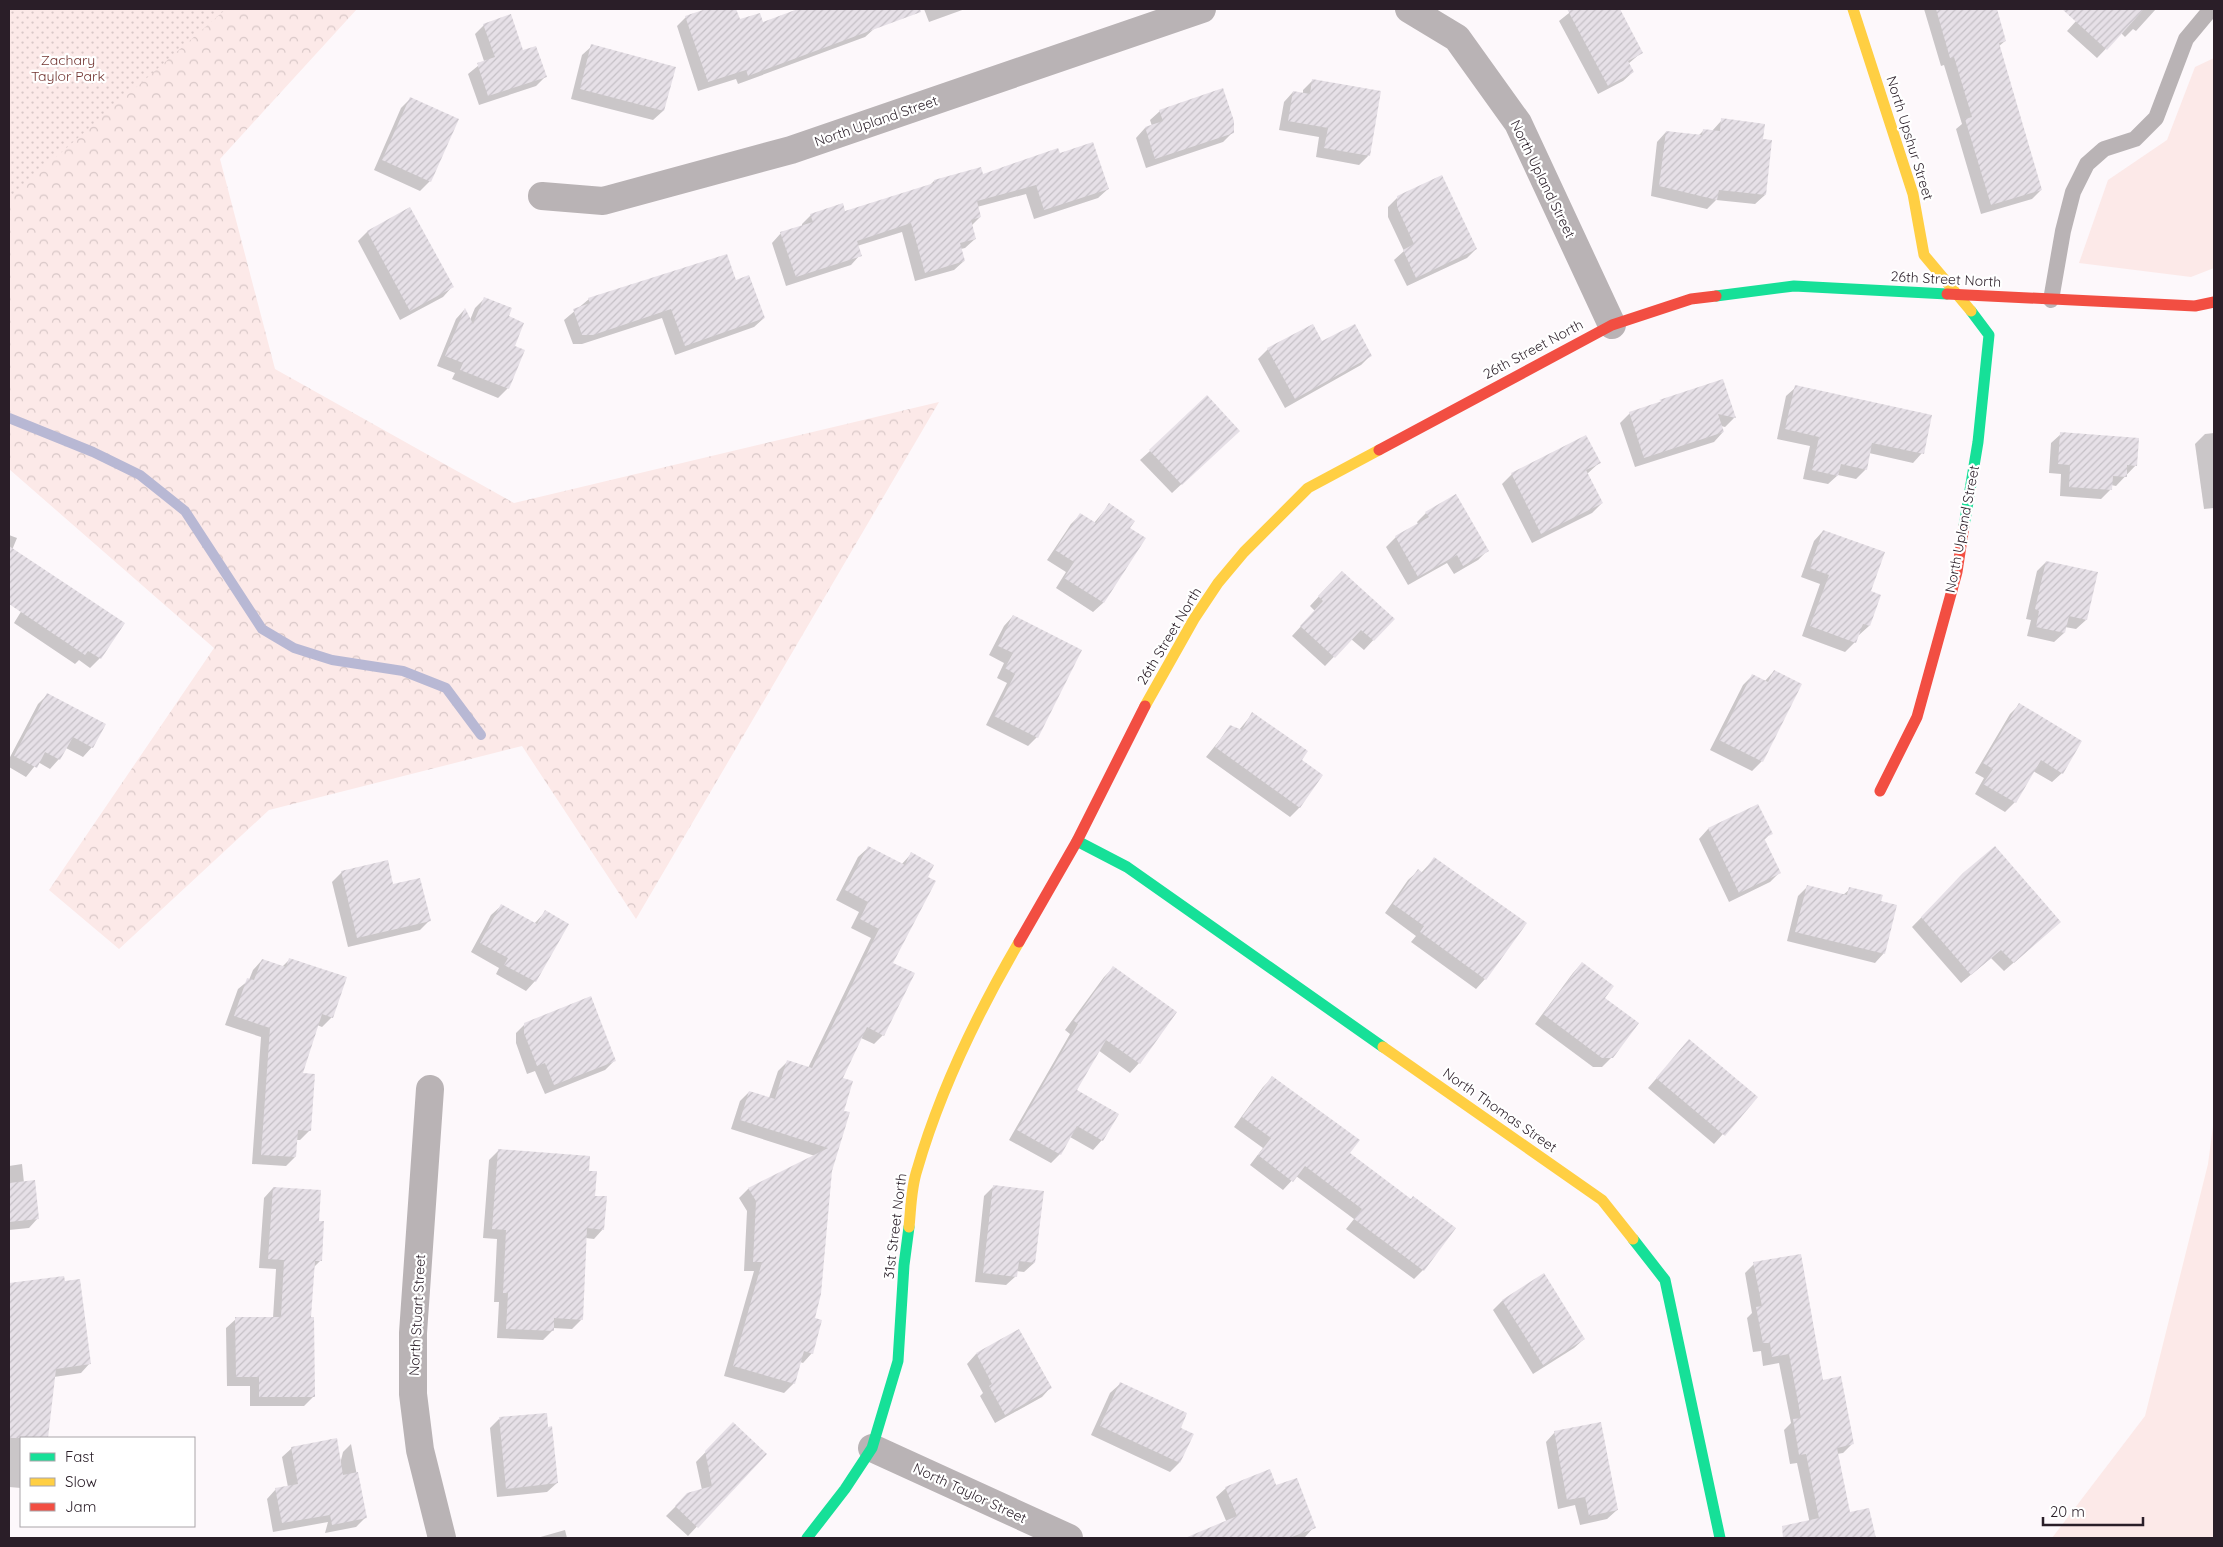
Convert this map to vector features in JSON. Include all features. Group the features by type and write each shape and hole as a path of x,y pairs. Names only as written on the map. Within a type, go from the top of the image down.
{"street":[{"name":"North Upland Street","path":"542,196 603,201 791,150 1202,9"},
{"name":"North Upland Street","path":"1409,9 1457,38 1518,123 1612,325"},
{"name":"North Upshur Street","path":"1853,9 1913,194 1924,255 1960,296"},
{"name":"26th Street North","path":"1077,842 1143,710 1194,618 1218,583 1244,552 1308,488 1612,325 1691,299 1794,286 1960,296 2195,306 2214,302"},
{"name":"North Upland Street","path":"1880,791 1917,716 1957,572 1978,442 1989,335 1960,296"},
{"name":"31st Street North","path":"807,1538 845,1489 872,1448 898,1361 904,1264 916,1172 946,1086 996,981 1077,842"},
{"name":"North Thomas Street","path":"1077,842 1127,867 1602,1200 1665,1280 1720,1538"},
{"name":"North Stuart Street","path":"430,1088 413,1333 413,1394 420,1450 442,1538"},
{"name":"North Taylor Street","path":"872,1448 1069,1538"}],"lane":[{"path":"2051,300 2063,231 2073,192 2087,164 2104,148 2135,138 2156,118 2186,39 2211,9"}],"green space":[{"path":"9,9 357,9 220,159 275,369 514,503 939,402 636,919 522,746 269,810 119,949 49,890 214,648 9,469"},
{"name":"Zachary Taylor Park","path":"9,9 226,9 9,198"},
{"path":"2214,58 2214,268 2191,277 2079,263 2108,180 2167,140 2195,67"},
{"path":"2214,1119 2214,1538 2052,1538 2145,1416 2208,1164"}],"building":[{"path":"706,9 736,9 740,19 760,13 763,22 798,9 920,9 921,12 748,76 746,70 708,82 685,16"},
{"path":"1567,9 1620,9 1643,53 1628,61 1634,72 1608,86"},
{"path":"1936,9 1997,9 2006,41 1999,43 2042,190 1991,205 1965,119 1972,117 1954,57 1950,58"},
{"path":"2062,9 2144,9 2107,50"},
{"path":"511,14 523,50 536,46 547,77 488,96 477,63 495,57 483,24"},
{"path":"591,44 676,67 664,111 580,89"},
{"path":"1312,79 1381,91 1370,156 1324,148 1328,128 1288,121 1293,91 1310,94"},
{"path":"1223,88 1234,121 1234,133 1155,159 1145,127 1163,121 1159,110"},
{"path":"410,97 459,119 431,182 382,160"},
{"path":"1721,118 1765,124 1763,139 1772,140 1766,195 1719,190 1717,200 1659,186 1666,131 1702,135 1703,129 1720,131"},
{"path":"1093,142 1109,189 1044,210 1036,185 977,201 981,217 971,220 976,239 960,243 965,261 925,273 911,223 857,241 862,256 796,277 780,232 813,222 810,214 843,203 845,211 934,183 934,180 981,167 983,174 1058,148 1060,153"},
{"path":"1442,175 1477,249 1416,278 1403,250 1414,244 1397,207 1397,196"},
{"path":"410,207 454,287 410,311 367,231"},
{"path":"727,254 736,280 749,275 765,318 685,346 671,309 593,335 582,335 573,309 590,303 588,298"},
{"path":"484,297 512,308 509,316 524,323 515,346 525,350 509,389 460,370 463,363 445,356 465,308 473,324"},
{"path":"1313,324 1322,341 1355,324 1372,356 1295,399 1267,348"},
{"path":"1723,379 1736,418 1718,414 1724,432 1644,458 1629,412"},
{"path":"1795,385 1932,415 1924,454 1872,443 1867,470 1841,464 1838,476 1812,470 1819,437 1785,429"},
{"path":"1207,395 1240,431 1182,485 1149,450"},
{"path":"2060,432 2139,438 2137,466 2127,465 2127,477 2113,476 2112,490 2069,487 2070,465 2058,464"},
{"path":"1586,435 1601,463 1586,470 1603,503 1541,534 1511,473"},
{"path":"1456,494 1489,551 1463,566 1457,555 1418,577 1395,536 1429,517 1425,512"},
{"path":"1109,503 1135,521 1130,528 1146,538 1104,603 1064,578 1074,562 1055,550 1080,513 1096,523"},
{"path":"1823,530 1885,552 1871,591 1881,595 1870,626 1863,624 1856,643 1810,626 1829,575 1810,568"},
{"path":"9,546 125,623 101,659 88,651 85,655 9,604"},
{"path":"2046,561 2098,572 2087,620 2069,616 2065,633 2036,627 2039,611 2035,609"},
{"path":"1342,571 1395,619 1374,641 1361,630 1335,658 1300,626 1323,601 1318,596"},
{"path":"1013,615 1082,650 1038,738 994,716 1015,674 1005,668 1013,653 998,646"},
{"path":"1774,670 1802,684 1763,762 1719,740 1752,674 1768,682"},
{"path":"47,693 106,724 93,748 73,737 60,760 45,752 37,768 14,756"},
{"path":"2019,703 2082,741 2063,774 2041,760 2016,803 1983,784 1993,769 1983,763"},
{"path":"1252,712 1308,751 1302,760 1323,775 1300,808 1215,747 1230,725 1242,730"},
{"path":"1758,804 1773,834 1764,838 1781,873 1739,893 1708,828"},
{"path":"868,846 905,865 911,852 934,865 928,877 936,881 893,963 915,973 884,1036 867,1027 843,1078 853,1081 844,1111 850,1112 832,1171 821,1294 815,1318 822,1320 813,1354 804,1351 795,1384 733,1366 762,1262 753,1262 756,1201 748,1188 828,1148 740,1120 749,1091 775,1099 787,1060 812,1068 879,929 860,919 868,902 845,890"},
{"path":"1995,846 2061,922 2014,963 2001,950 1971,975 1921,917 1963,873"},
{"path":"1434,857 1527,923 1486,980 1420,932 1424,926 1393,904 1418,869 1423,873"},
{"path":"388,860 393,884 420,878 431,921 357,938 341,871"},
{"path":"1807,885 1847,895 1849,887 1883,895 1881,901 1897,905 1885,954 1795,932"},
{"path":"501,904 537,924 545,910 569,924 536,982 504,965 508,958 480,943"},
{"path":"289,958 347,977 333,1018 322,1014 303,1073 315,1074 311,1131 298,1130 296,1157 261,1155 270,1028 234,1016 247,978 254,980 262,959 286,967"},
{"path":"1582,962 1614,986 1605,998 1639,1023 1613,1058 1602,1058 1543,1014"},
{"path":"1113,966 1177,1012 1140,1064 1106,1040 1077,1090 1119,1114 1103,1141 1077,1126 1061,1155 1017,1130 1078,1024 1074,1021"},
{"path":"591,996 616,1061 554,1085 545,1063 537,1066 524,1033 524,1023"},
{"path":"1689,1039 1758,1097 1725,1136 1656,1078"},
{"path":"1272,1076 1360,1140 1350,1153 1411,1199 1413,1196 1456,1228 1424,1271 1354,1219 1362,1209 1305,1166 1293,1182 1258,1155 1271,1138 1242,1117"},
{"path":"498,1149 590,1156 589,1171 597,1171 595,1196 607,1196 604,1230 587,1228 583,1320 554,1318 554,1331 506,1329 508,1293 503,1293 506,1230 492,1229"},
{"path":"35,1180 39,1219 9,1222 9,1183"},
{"path":"993,1185 1044,1191 1035,1263 1019,1261 1017,1277 983,1273"},
{"path":"273,1187 321,1190 319,1221 324,1221 322,1261 315,1261 311,1317 314,1317 315,1397 259,1397 259,1377 236,1377 235,1317 281,1317 284,1260 268,1259"},
{"path":"1801,1254 1823,1380 1841,1376 1854,1444 1837,1448 1850,1512 1869,1508 1876,1538 1783,1538 1782,1526 1819,1518 1806,1454 1799,1455 1793,1419 1801,1418 1789,1354 1772,1357 1770,1343 1763,1343 1756,1307 1762,1306 1753,1262"},
{"path":"1544,1273 1585,1339 1543,1365 1502,1300"},
{"path":"64,1276 65,1281 80,1279 91,1364 56,1369 48,1437 9,1438 9,1283"},
{"path":"1019,1329 1052,1388 1005,1415 989,1386 992,1384 976,1353"},
{"path":"1120,1382 1187,1413 1181,1428 1194,1434 1180,1463 1100,1426"},
{"path":"547,1413 548,1427 552,1426 558,1483 506,1489 499,1417"},
{"path":"733,1422 767,1454 698,1528 675,1506 687,1493 712,1486 705,1451"},
{"path":"1601,1422 1618,1510 1589,1516 1585,1497 1567,1500 1554,1431"},
{"path":"337,1438 343,1475 358,1472 367,1518 332,1525 330,1515 282,1523 275,1488 298,1484 291,1447"},
{"path":"1270,1469 1276,1485 1297,1478 1316,1528 1289,1538 1185,1538 1237,1516 1225,1487"}],"waterway":[{"path":"9,418 93,452 140,475 185,511 262,629 294,648 332,660 403,671 446,688 481,735"}],"traffic: fast":[{"path":"1716,296 1794,286 1947,294"},
{"path":"1964,526 1978,442 1989,335 1971,311"},
{"path":"1077,841 1127,867 1383,1047"},
{"path":"807,1538 845,1489 872,1448 898,1361 904,1265 909,1227"},
{"path":"1633,1239 1665,1280 1720,1538"}],"traffic: slow":[{"path":"1853,9 1913,194 1924,255 1971,311"},
{"path":"1145,706 1194,619 1218,583 1244,552 1308,488 1379,450"},
{"path":"909,1227 915,1177 926,1140 948,1082 974,1025 1019,942"},
{"path":"1383,1047 1602,1200 1633,1239"}],"traffic: jam":[{"path":"1947,294 2195,306 2214,302"},
{"path":"1379,450 1612,325 1691,299 1716,296"},
{"path":"1880,791 1917,717 1957,572 1964,526"},
{"path":"1019,942 1077,841 1145,706"}]}
